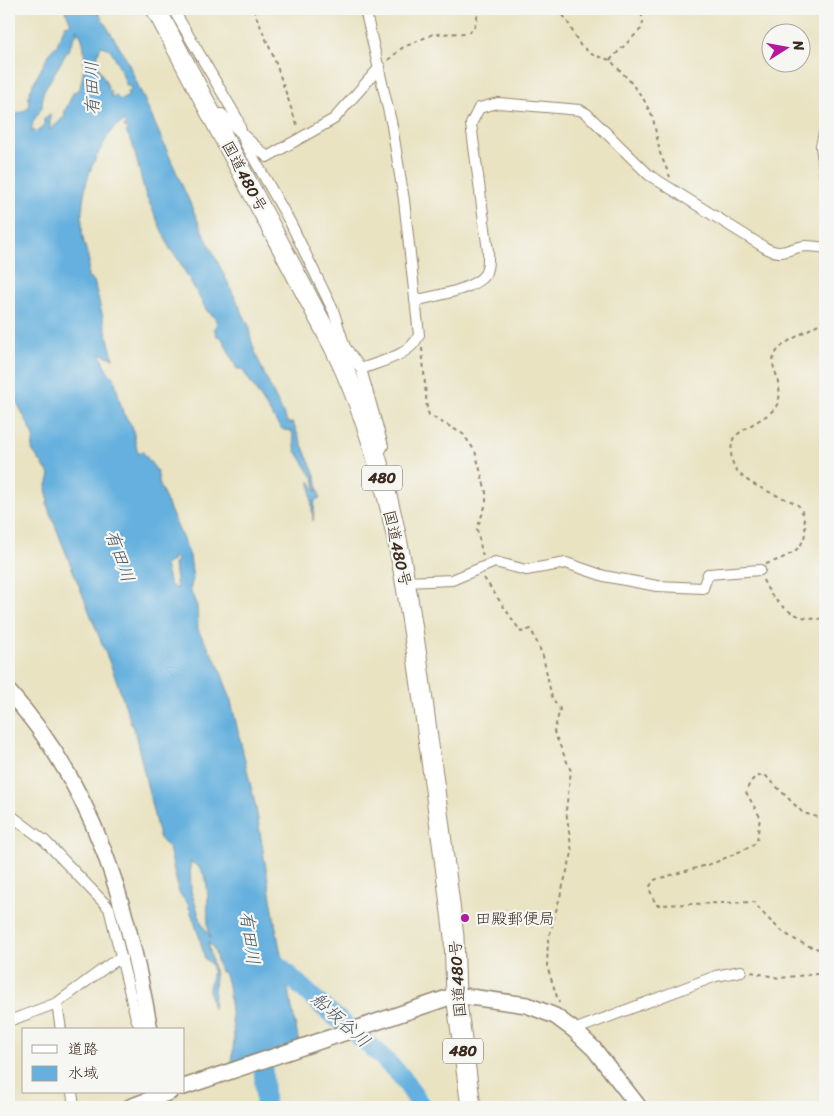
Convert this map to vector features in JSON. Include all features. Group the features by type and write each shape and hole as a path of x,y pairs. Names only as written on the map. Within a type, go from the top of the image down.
{"highway":[{"name":"国道480号","path":"156,9 340,347 377,456 406,582 454,937 451,996 471,1107"}],"street":[{"path":"173,9 237,118 245,143 290,222 333,310 340,347 361,369 383,446 377,456"},
{"path":"361,369 408,351 415,344 419,335 404,200 380,67 365,9"},
{"path":"213,114 222,114 267,157 334,119 380,67"},
{"path":"415,301 471,286 484,275 488,265 476,159 470,134 470,124 479,108 498,103 580,110 587,114 649,175 773,252 787,252 804,246 825,248"},
{"path":"825,129 821,146 825,177"},
{"path":"406,582 452,580 481,568 502,563 526,570 566,563 615,578 657,586 703,588 708,574 760,570"},
{"path":"9,692 55,750 92,817 114,879 142,988 150,1028"},
{"path":"9,814 45,841 104,900 109,908 136,1018 140,1028"},
{"path":"9,1021 57,1003 110,964 122,958"},
{"path":"574,1030 716,976 741,971"},
{"path":"185,1087 451,996 527,1005 555,1016 574,1030 594,1049 639,1107"},
{"path":"57,1003 61,1028"},
{"path":"72,1094 74,1107"},
{"path":"130,1107 162,1096"}],"path":[{"path":"253,9 274,58 302,137"},
{"path":"380,67 402,48 434,34 472,30 476,25 478,9"},
{"path":"524,9 561,14 566,19 580,45 593,55 610,60 643,98 653,118 660,153 678,192"},
{"path":"610,60 641,29 643,23 641,9"},
{"path":"825,320 777,351 772,362 780,386 780,397 775,408 767,418 734,437 730,450 730,460 743,478 790,500 800,507 804,516 803,540 798,550 786,557 764,564 760,570 769,594 781,607 811,620 825,618"},
{"path":"419,335 422,347 427,409 430,415 463,434 475,451 486,492 486,504 477,528 481,568 521,632 531,629 543,656 552,698 560,709 554,732 571,771 566,810 572,852 548,940 547,966 559,1002 555,1016"},
{"path":"825,819 803,813 765,775 756,776 750,781 746,792 760,817 757,841 752,846 714,863 654,880 649,888 656,905 754,902 767,920 780,930 806,945 825,950"},
{"path":"741,971 779,978 825,973"}],"water":[{"path":"65,9 96,9 126,58 201,228 250,328 253,346 264,374 288,423 293,423 316,478 320,498 315,500 313,521 310,481 317,493 314,479 296,451 292,431 284,430 279,426 242,369 237,369 222,338 217,336 214,328 217,326 215,317 207,311 178,259 170,249 145,193 132,142 126,132 128,129 124,127 126,124 124,122 119,124 110,132 96,157 88,176 83,206 82,232 89,262 88,278 94,281 113,358 100,354 107,371 114,378 123,413 132,426 138,454 142,451 157,471 160,486 190,556 193,579 190,590 197,606 198,630 218,664 230,697 256,808 277,934 300,1048 232,1063 234,1037 228,985 224,972 220,972 214,949 208,942 215,975 213,1009 209,994 212,969 209,962 205,959 188,904 179,893 169,848 159,837 136,737 116,679 47,505 46,489 50,475 32,450 34,436 18,404 12,400 9,388 9,118 29,108 29,95 33,84 51,51 57,45 65,25 71,24","holes":["76,29 83,41 84,49 84,66 80,88 73,93 64,110 65,116 50,130 50,114 44,119 44,126 35,133 34,130 31,131 33,122 42,107 43,92 77,33","101,46 110,49 127,86 130,86 131,90 127,92 129,96 119,100 116,95 111,97 111,91 109,92 98,66 98,54","173,556 177,560 174,565 177,589 170,585 165,565 172,561","190,862 199,867 207,885 208,929 211,938 202,924 191,891"]}],"waterway":[{"name":"船坂谷川","path":"265,953 322,1006 374,1049 402,1077 422,1107"},
{"name":"有田川","path":"262,1042 265,1107"}],"place":[{"name":"田殿郵便局","path":"465,918"}]}
